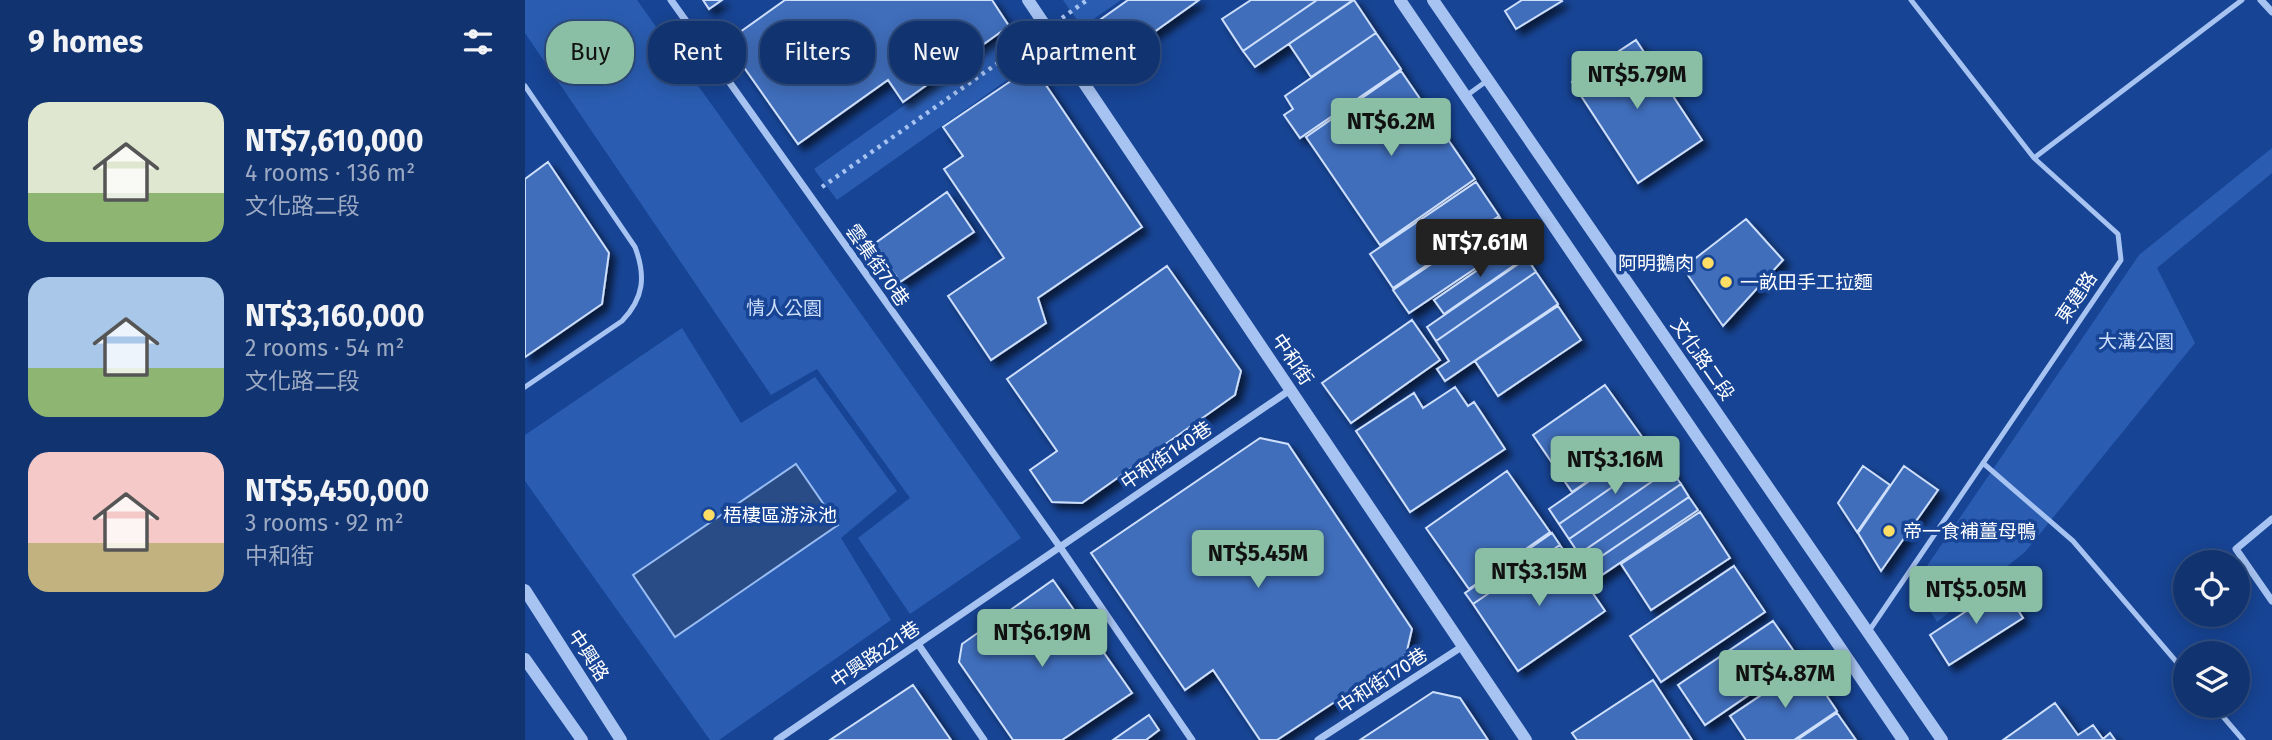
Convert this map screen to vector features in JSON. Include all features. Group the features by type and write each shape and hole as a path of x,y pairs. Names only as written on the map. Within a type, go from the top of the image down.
{"street":[{"name":"雲集街70巷","path":"671,0 1060,547 1192,740"},
{"name":"中和街","path":"1028,0 1042,21"},
{"path":"1400,0 1903,740"},
{"name":"文化路二段","path":"1433,0 1942,740"},
{"path":"2261,0 2272,12"},
{"name":"中和街","path":"1085,84 1526,740"},
{"name":"中和街140巷","path":"1060,547 1290,390"},
{"path":"2272,519 2236,549 2272,601"},
{"name":"中興路221巷","path":"777,740 1060,547"},
{"name":"中興路","path":"525,590 621,740"},
{"path":"918,644 984,740"},
{"name":"中和街170巷","path":"1318,740 1463,646"},
{"path":"525,659 582,740"}],"lane":[{"name":"東建路","path":"1868,633 2121,260 2118,234 2034,158 1911,0"},
{"path":"2034,158 2242,0"},
{"path":"1466,96 1488,80"},
{"path":"525,86 635,247 642,265 641,292 631,312 622,321 525,387"},
{"path":"1983,463 2073,541 2173,658"},
{"path":"2224,718 2243,740"}],"path":[{"path":"1057,21 1087,0"},
{"path":"810,196 997,63"}],"green space":[{"name":"情人公園","path":"525,0 637,0 652,21 648,21 648,84 697,84 1021,538 910,614 858,538 910,498 817,369 771,395 560,84 634,84 634,21 546,21 546,64 525,33"},
{"path":"1063,0 1121,0 1091,21 1078,21"},
{"path":"997,40 997,84 1001,84 837,200 814,169 934,84 983,84 983,50"},
{"name":"大溝公園","path":"2272,148 2272,173 2157,268 2195,343 2025,552 1937,622 1914,585 2139,255"},
{"name":"梧棲區游泳池","path":"682,328 741,423 815,377 897,491 841,538 891,620 719,740 710,740 525,481 525,435"}],"shaded area":[{"name":"梧棲區游泳池","path":"796,464 838,525 675,637 633,575"}],"building":[{"path":"703,0 722,0 709,9"},
{"path":"785,0 992,0 1006,21 997,21 997,35 983,45 983,21 889,21 889,81 798,144 746,70 746,28"},
{"path":"1128,0 1199,0 1160,28 1160,21 1098,21"},
{"path":"1251,0 1317,0 1243,51 1222,19"},
{"path":"1317,0 1353,0 1255,67 1243,51"},
{"path":"1354,0 1376,33 1311,77 1289,44"},
{"path":"1522,0 1562,1 1516,29 1505,11"},
{"path":"1376,33 1401,69 1300,138 1284,115 1293,109 1285,96"},
{"path":"1636,40 1702,140 1638,183 1572,82"},
{"path":"1401,71 1475,179 1380,245 1306,137"},
{"path":"891,84 928,84 903,102"},
{"path":"1006,84 1045,84 1142,227 1038,298 1046,323 991,360 948,296 1004,258 944,169 963,156 943,127"},
{"path":"548,162 609,253 602,304 525,357 525,179"},
{"path":"1476,182 1499,216 1393,288 1370,254"},
{"path":"947,192 974,232 900,282 874,244"},
{"path":"1500,218 1516,241 1409,313 1393,290"},
{"path":"1746,219 1783,260 1723,326 1683,268"},
{"path":"1517,243 1526,257 1444,314 1434,300"},
{"path":"1527,258 1536,272 1436,341 1427,327"},
{"path":"1167,266 1241,371 1235,395 1082,503 1052,502 1030,470 1057,451 1007,379"},
{"path":"1536,272 1558,304 1445,381 1437,369 1449,361 1436,341"},
{"path":"1558,306 1581,340 1498,396 1475,361"},
{"path":"1412,320 1440,360 1351,423 1322,383"},
{"path":"1605,385 1645,441 1572,492 1533,435"},
{"path":"1455,387 1468,406 1474,402 1505,449 1410,512 1356,431 1414,393 1423,408"},
{"path":"1260,438 1288,444 1412,629 1406,655 1277,740 1260,740 1213,670 1185,690 1091,553"},
{"path":"1650,439 1660,454 1559,524 1549,509"},
{"path":"1660,454 1670,469 1569,539 1559,524"},
{"path":"1863,466 1890,485 1857,532 1838,503"},
{"path":"1904,466 1938,490 1881,571 1858,533"},
{"path":"1670,469 1681,484 1579,554 1569,539"},
{"path":"1507,471 1550,532 1469,589 1426,528"},
{"path":"1681,484 1689,497 1587,566 1579,554"},
{"path":"1689,497 1698,510 1596,579 1587,566"},
{"path":"1700,512 1730,558 1651,610 1621,564"},
{"path":"1552,533 1560,545 1473,604 1465,593"},
{"path":"1560,545 1605,611 1518,671 1473,604"},
{"path":"1734,566 1765,612 1661,682 1630,636"},
{"path":"1053,580 1132,693 1062,740 1013,740 959,662 962,644"},
{"path":"2003,587 2023,618 1949,665 1930,635"},
{"path":"1773,621 1800,660 1705,725 1678,685"},
{"path":"1806,665 1837,711 1794,740 1746,740 1730,716"},
{"path":"1653,680 1692,740 1577,740 1572,733"},
{"path":"913,685 951,740 830,740"},
{"path":"1433,692 1460,698 1488,740 1360,740"},
{"path":"2055,703 2078,735 2093,725 2103,739 2110,733 2115,740 2003,740"},
{"path":"1837,713 1856,740 1797,740"},
{"path":"1149,715 1159,730 1146,740 1113,740"}],"place":[{"name":"阿明鵝肉","path":"1708,263"},
{"name":"一畝田手工拉麵","path":"1726,282"},
{"name":"梧棲區游泳池","path":"709,515"},
{"name":"帝一食補薑母鴨","path":"1889,531"}]}
